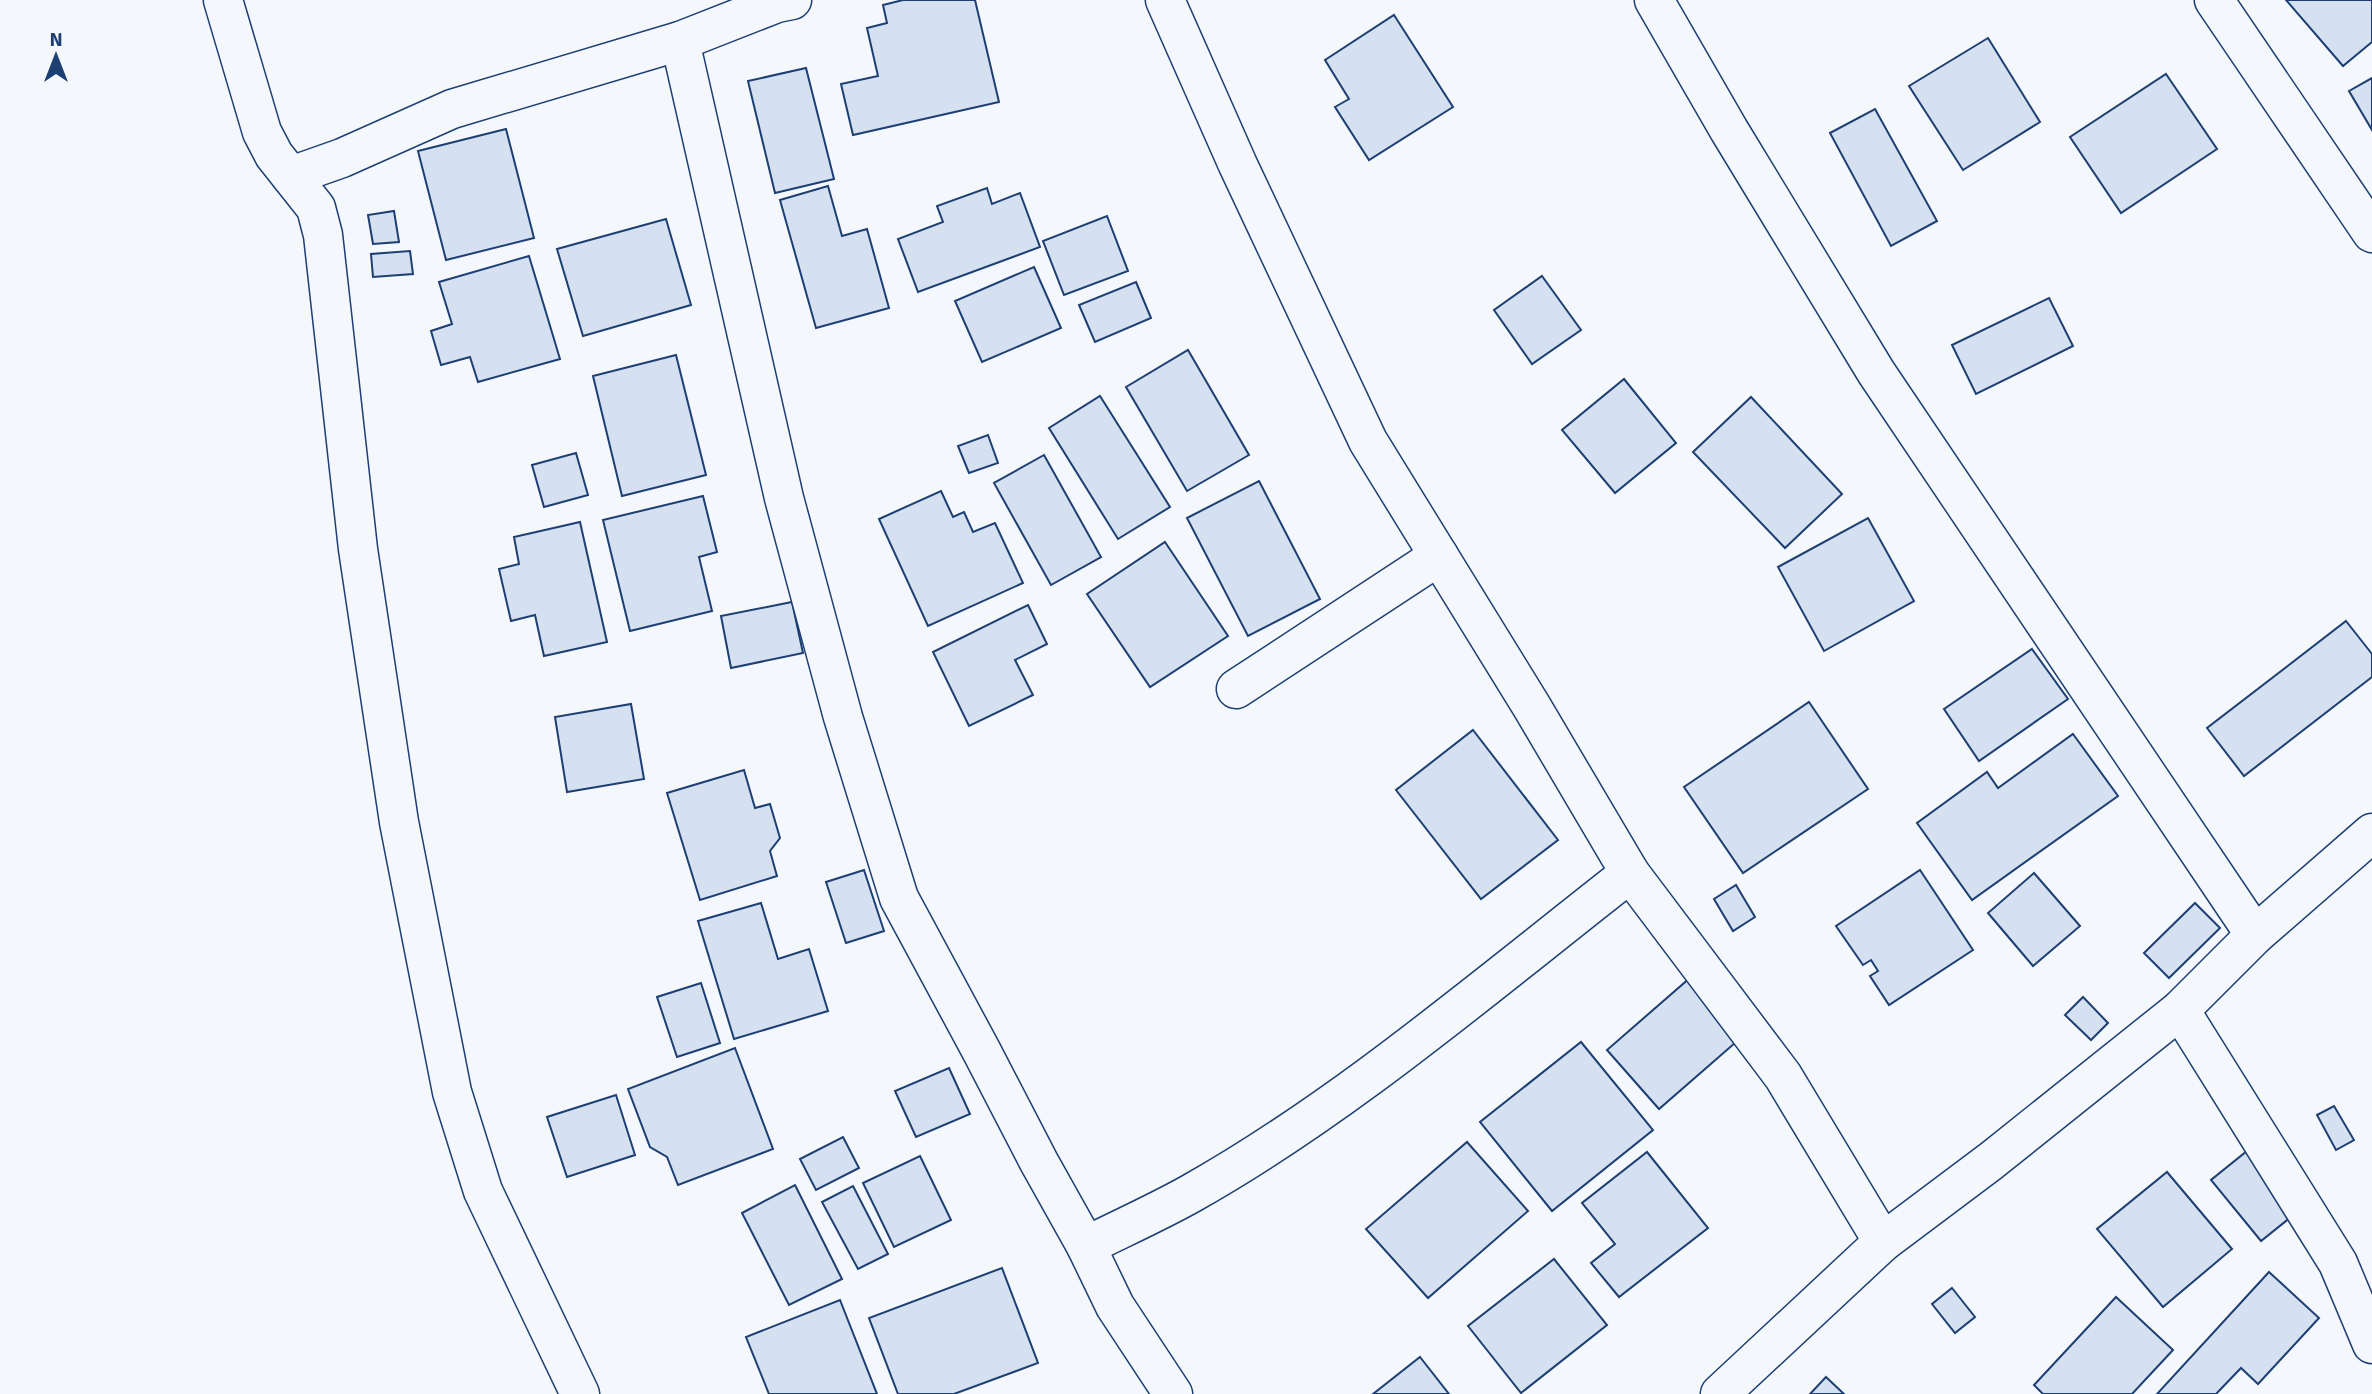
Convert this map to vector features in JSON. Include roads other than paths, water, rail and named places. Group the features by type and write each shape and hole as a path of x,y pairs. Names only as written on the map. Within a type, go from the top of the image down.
{"street":[{"path":"223,0 262,132 274,155 316,208 323,235 358,550 399,821 452,1092 483,1191 580,1394"},
{"path":"291,176 342,158 452,109 680,41 777,3 792,0"},
{"path":"1165,0 1244,177 1368,441 1630,873 1783,1076 1884,1242"},
{"path":"1654,0 1729,130 1876,372 2255,935"},
{"path":"2214,0 2372,233"},
{"path":"680,41 784,498 843,717 899,898 1115,1306 1174,1394"},
{"path":"1236,690 1439,556"},
{"path":"1720,1394 1884,1242 1991,1161 2180,1010 2255,935 2372,833"},
{"path":"1086,1247 1190,1193 1293,1129 1397,1055 1630,873"},
{"path":"2180,1010 2338,1263 2370,1332"}]}
